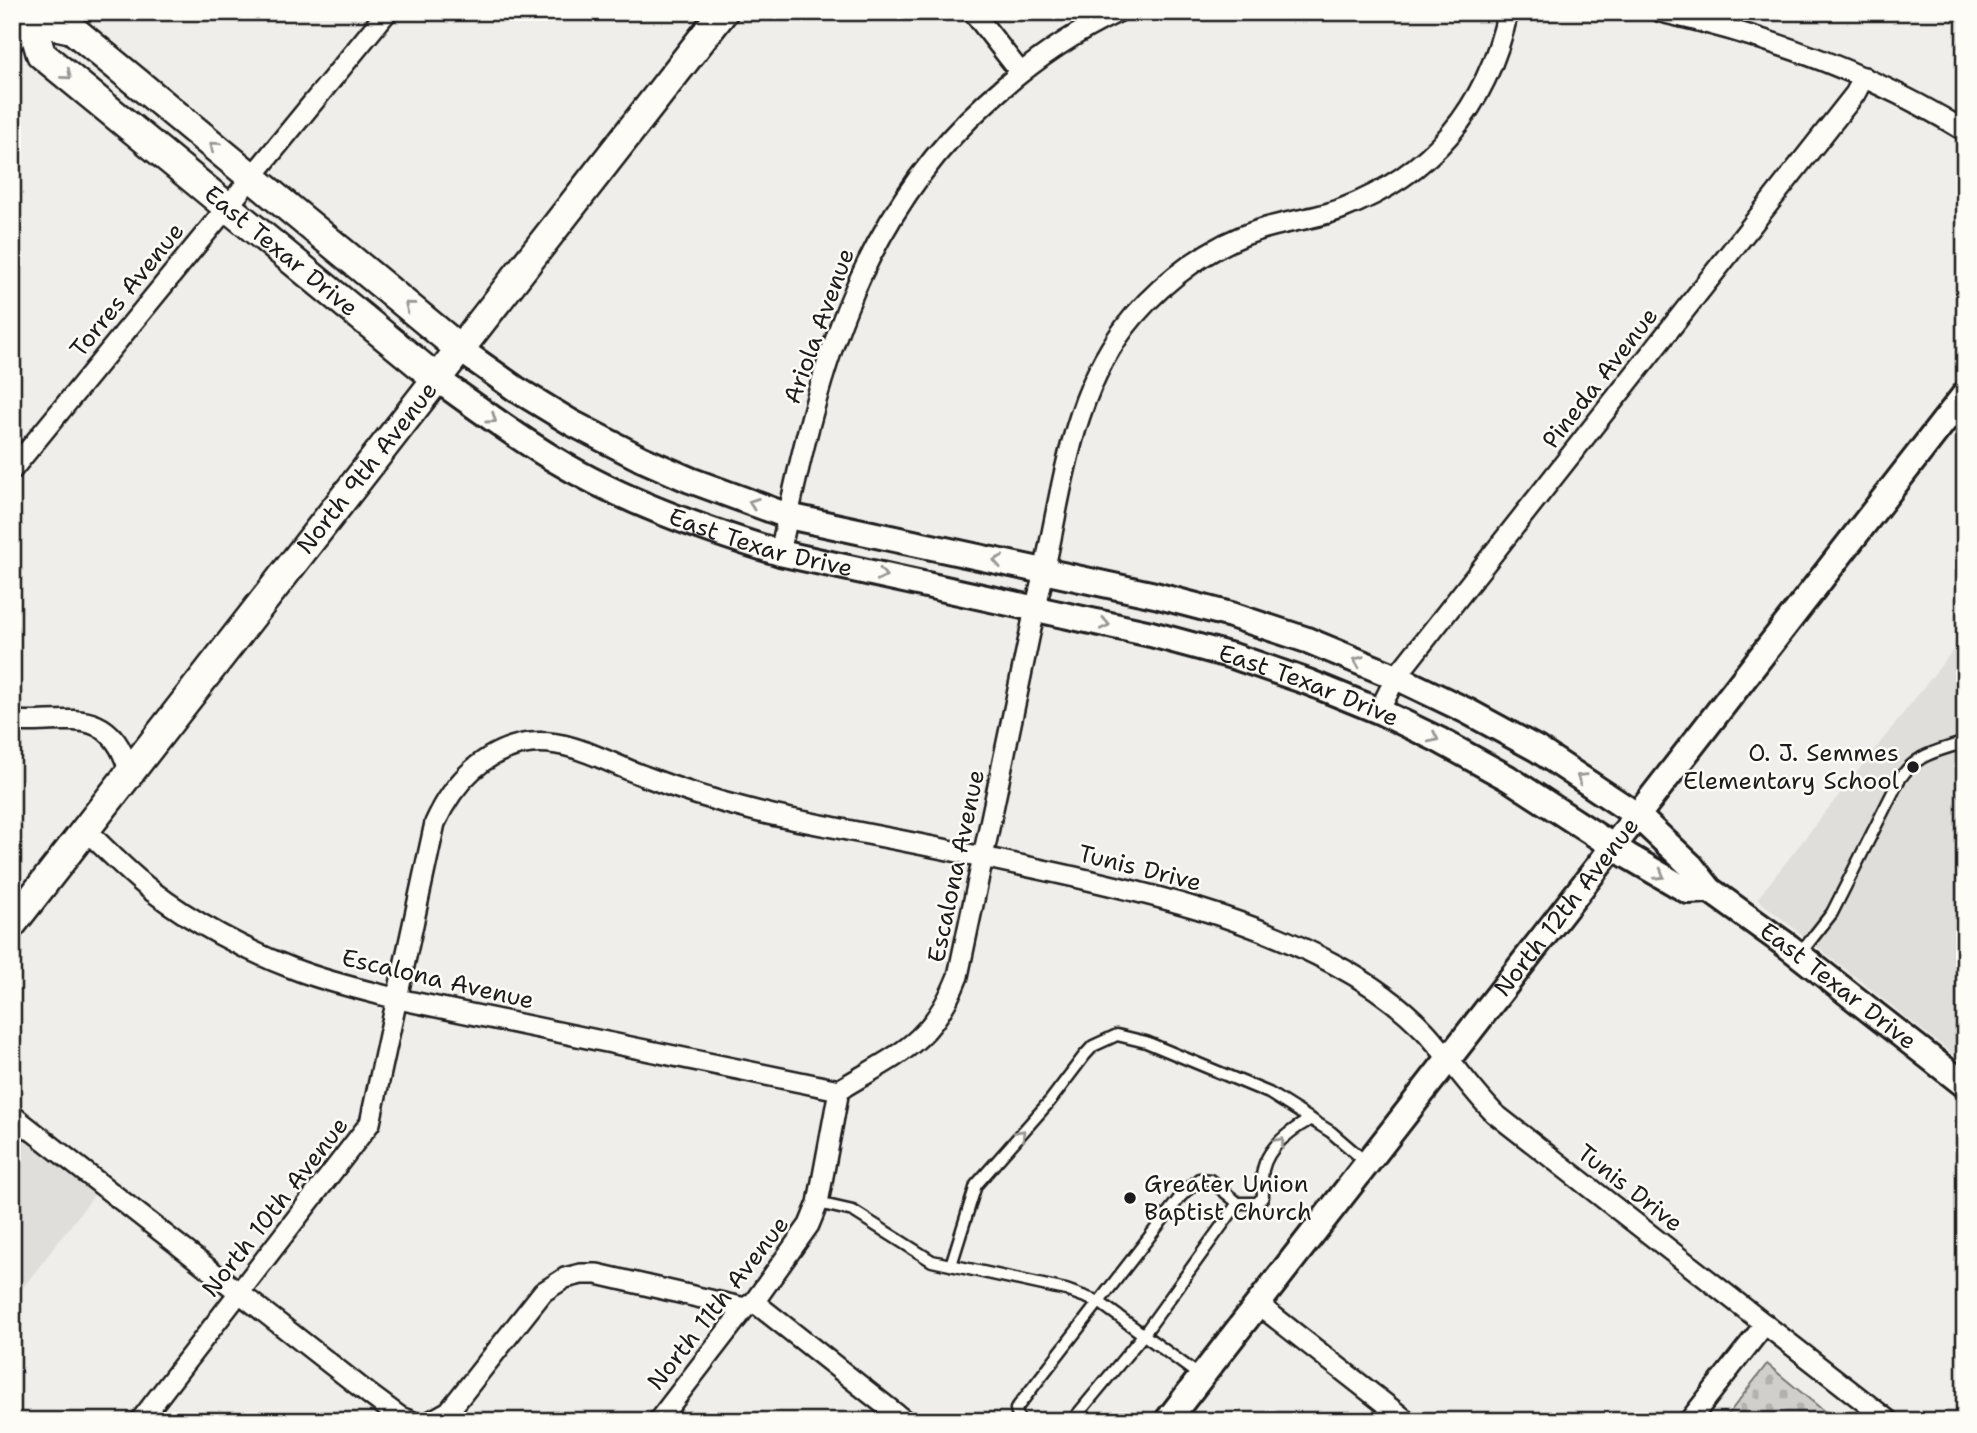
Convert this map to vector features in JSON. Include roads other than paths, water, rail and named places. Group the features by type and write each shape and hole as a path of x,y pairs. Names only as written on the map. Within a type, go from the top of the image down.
{"main road":[{"name":"North 9th Avenue","path":"12,924 723,12"},
{"name":"East Texar Drive","path":"30,15 72,29 461,350"},
{"name":"East Texar Drive","path":"30,15 41,54 437,379"}],"street":[{"name":"Torres Avenue","path":"12,470 387,12"},
{"path":"973,12 1020,72"},
{"name":"Ariola Avenue","path":"780,553 827,362 871,250 907,190 935,153 965,121 1020,72 1062,42 1118,12"},
{"name":"Escalona Avenue","path":"85,829 122,866 155,893 206,925 260,954 330,981 398,999 839,1090 894,1059 915,1043 940,1014 958,976 1035,609 1046,572 1070,447 1098,369 1134,317 1160,289 1191,265 1225,244 1256,230 1328,213 1361,201 1401,179 1430,157 1453,132 1473,104 1490,71 1508,12"},
{"path":"1661,12 1777,43 1864,76 1965,131"},
{"path":"12,43 30,15"},
{"name":"Pineda Avenue","path":"1379,712 1396,677 1854,94 1864,76"},
{"name":"East Texar Drive","path":"461,350 516,389 640,458 690,480 788,516 1155,594 1231,615 1307,640 1396,677 1467,711 1537,750 1638,816 1691,866 1710,890 1965,1085"},
{"name":"East Texar Drive","path":"437,379 496,422 554,459 596,482 673,517 780,553 1152,634 1236,657 1308,682 1439,740 1508,778 1688,891 1710,890"},
{"name":"North 12th Avenue","path":"1167,1421 1965,394"},
{"path":"12,721 75,719 92,723 106,731 118,743 129,771"},
{"name":"Tunis Drive","path":"398,999 435,822 444,802 457,784 488,758 511,747 532,743 574,747 673,787 755,811 1144,892 1214,913 1272,935 1331,962 1369,984 1402,1009 1427,1033 1470,1089 1494,1113 1889,1421"},
{"name":"North 10th Avenue","path":"140,1421 370,1124 398,999"},
{"name":"North 11th Avenue","path":"658,1421 809,1225 818,1203 839,1090"},
{"path":"12,1115 369,1394 400,1417 411,1421"},
{"path":"431,1421 449,1411 543,1292 565,1278 581,1274 597,1274 749,1305 905,1421"},
{"path":"1259,1306 1407,1421"},
{"path":"1689,1421 1765,1324"}],"lane":[{"path":"1798,955 1832,913 1909,765 1923,756 1965,742"},
{"path":"951,1265 976,1185 1093,1046 1117,1035 1146,1042 1269,1093 1331,1132 1367,1163"},
{"path":"1019,1421 1016,1409 1181,1196 1199,1179 1210,1180 1238,1203 1257,1203 1263,1197 1261,1177 1272,1151 1289,1132 1311,1119"},
{"path":"818,1203 853,1211 932,1261 1066,1290 1099,1302 1201,1377"},
{"path":"1072,1421 1144,1334 1238,1203"}],"place":[{"name":"O. J. Semmes Elementary School","path":"1913,767"},
{"name":"Greater Union Baptist Church","path":"1130,1198"}]}
